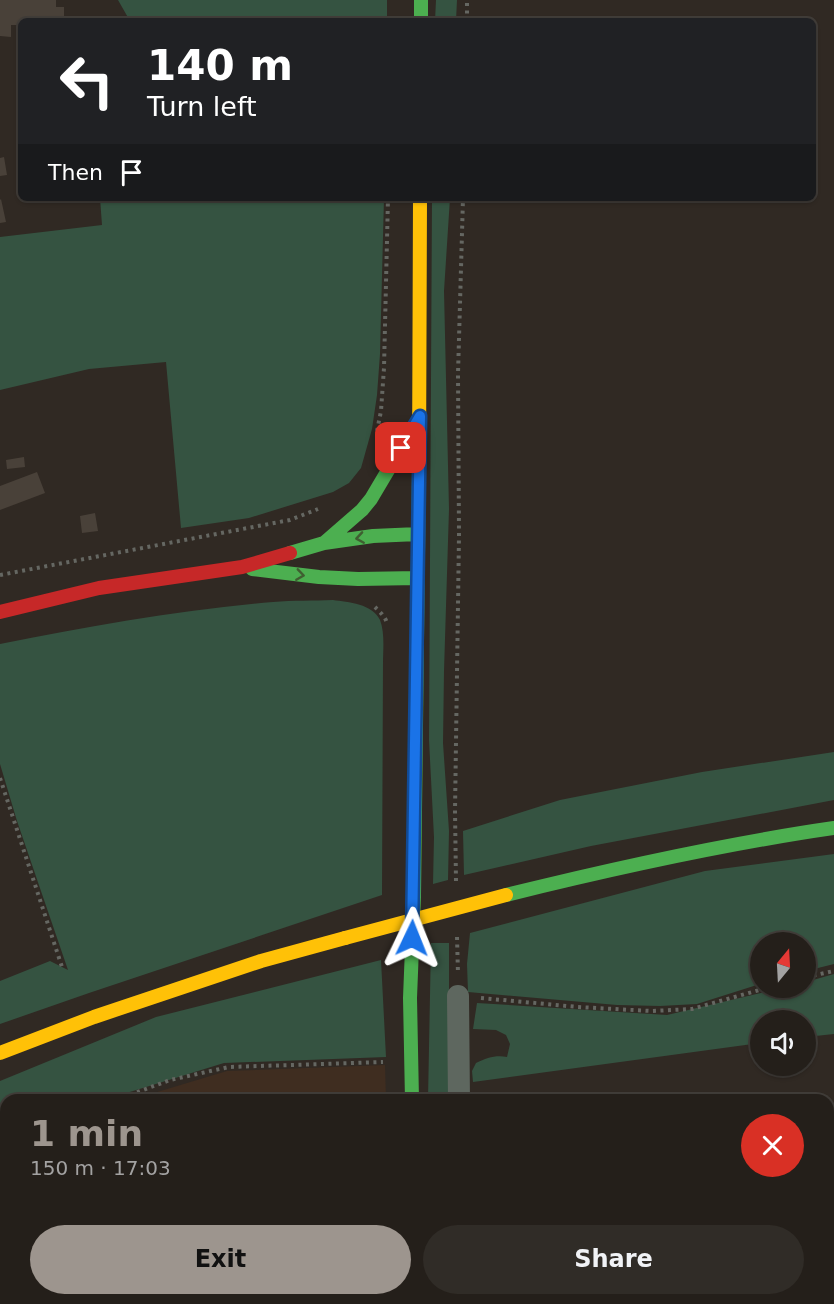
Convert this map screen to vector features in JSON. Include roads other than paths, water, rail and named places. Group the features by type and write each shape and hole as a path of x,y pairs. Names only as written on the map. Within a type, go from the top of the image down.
{"main road":[{"path":"421,0 421,18"},
{"path":"412,1094 410,998 414,897 420,416 420,201"},
{"path":"324,543 372,499 420,416"},
{"path":"0,612 99,588 242,567 324,543 374,536 418,534"},
{"path":"242,567 319,578 418,578"},
{"path":"0,1053 94,1017 261,961 345,938 616,867 787,834 834,828"}],"street":[{"path":"458,996 459,1094"}]}
